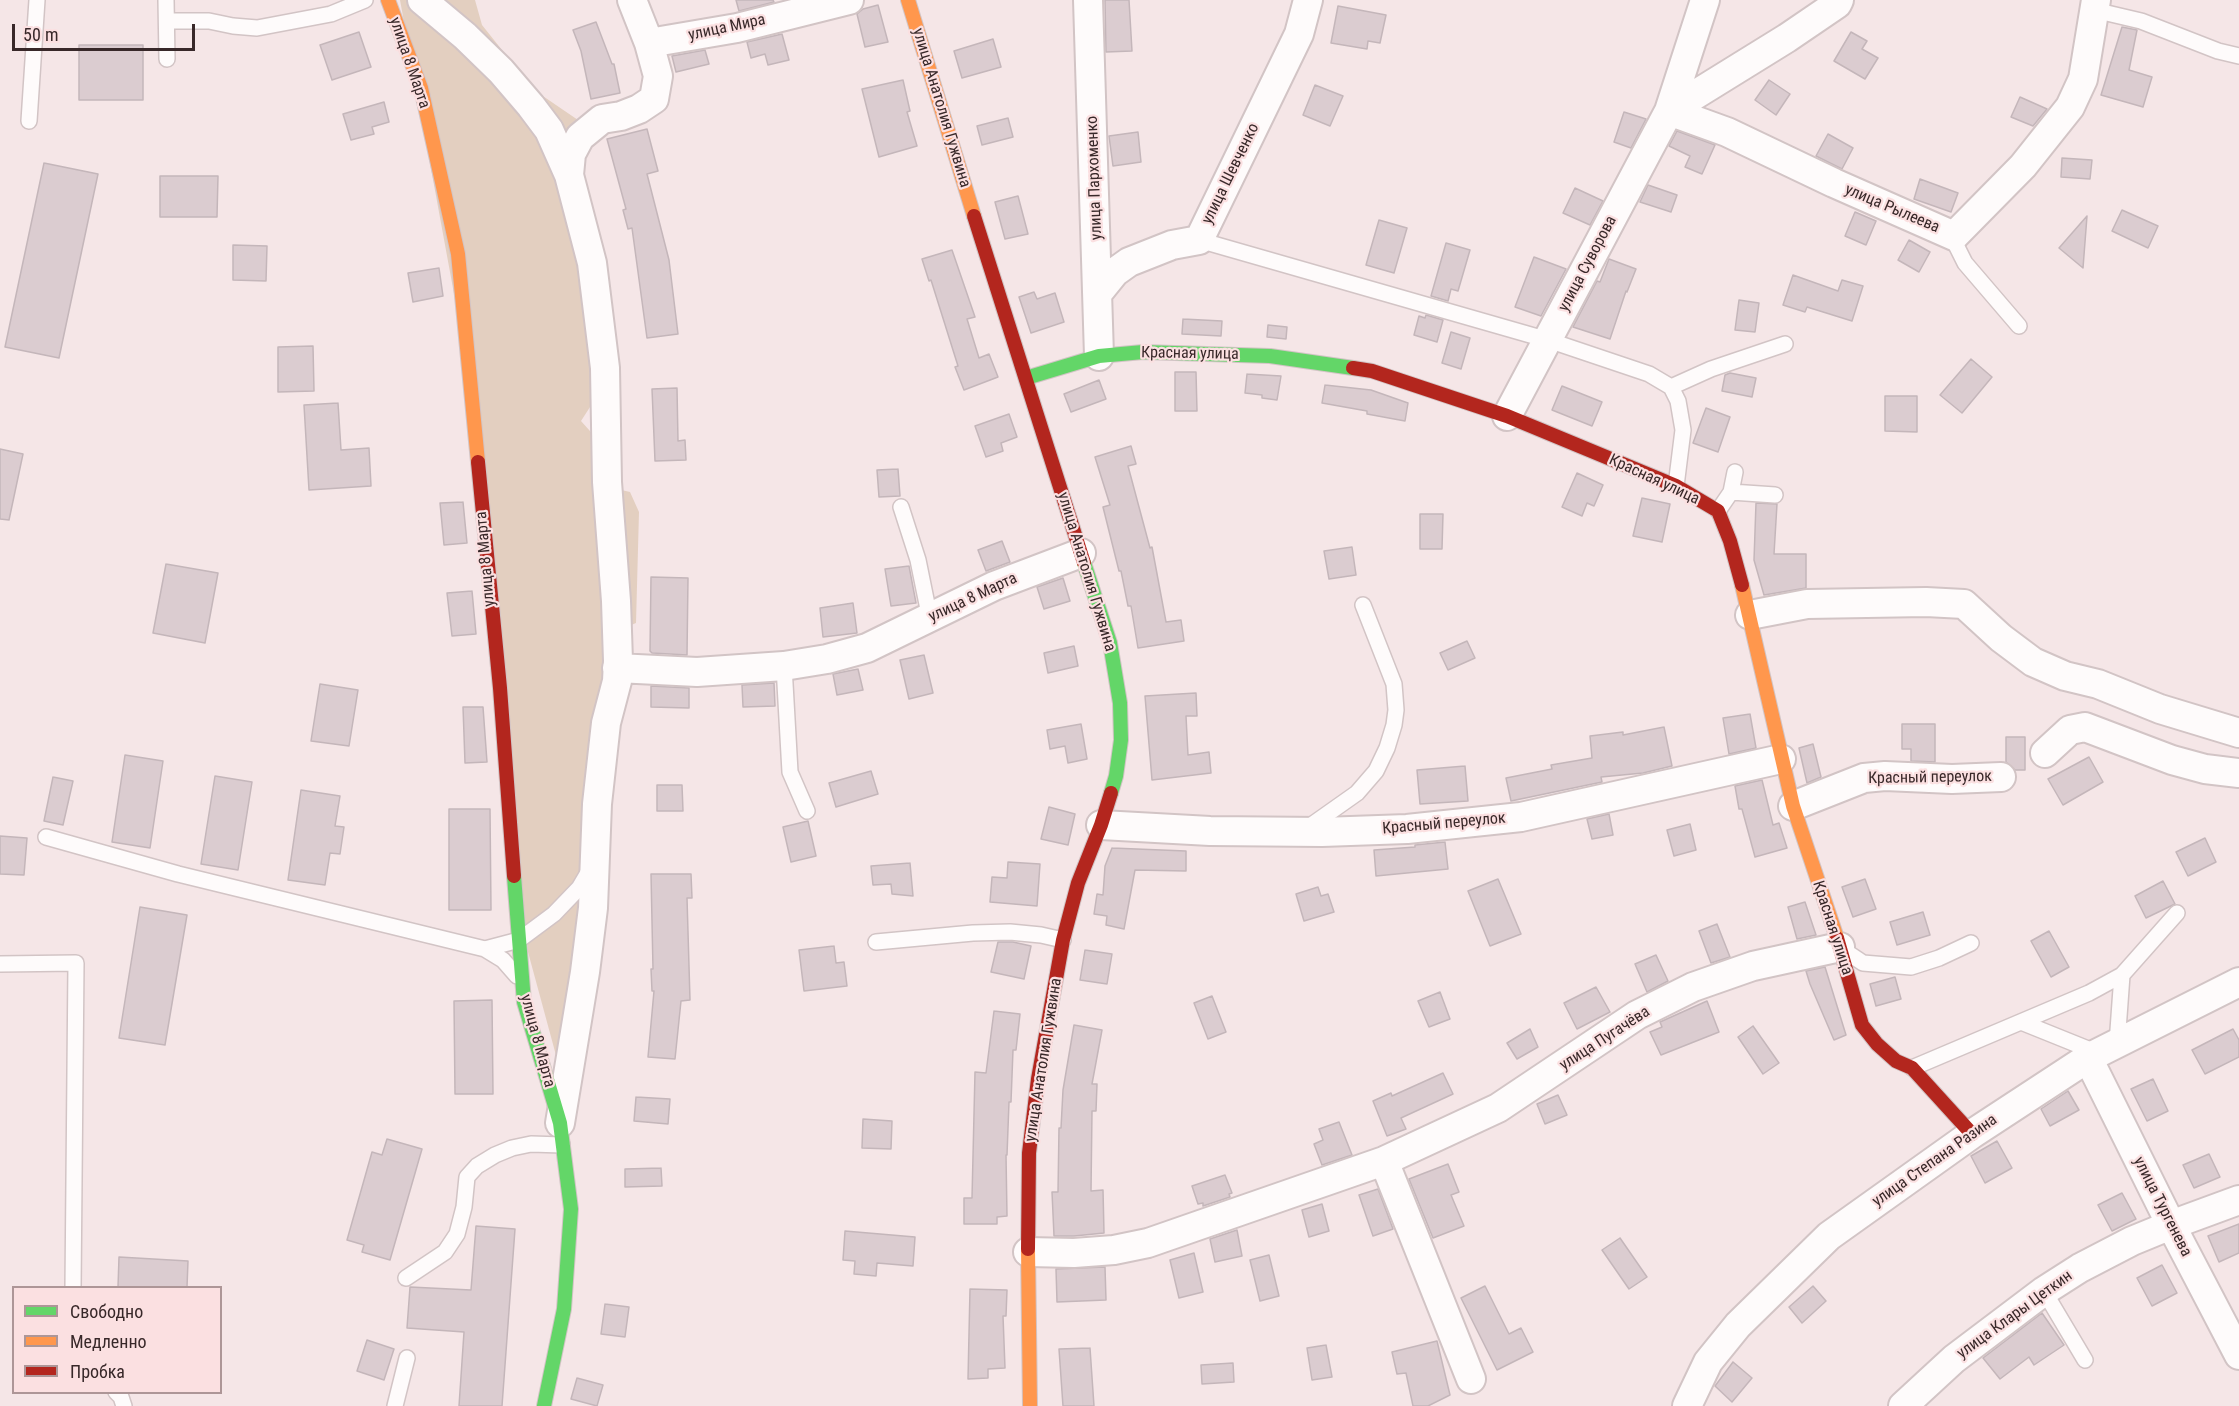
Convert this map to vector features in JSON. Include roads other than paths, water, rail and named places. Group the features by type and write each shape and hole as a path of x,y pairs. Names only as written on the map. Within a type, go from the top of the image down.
{"street":[{"name":"улица 8 Марта","path":"388,0 421,88 458,254 500,688 524,1002 561,1134 571,1209 564,1309 544,1406"},
{"path":"407,51 416,0"},
{"path":"422,0 465,36 501,71 531,106 549,130 569,175"},
{"path":"632,0 649,43"},
{"name":"улица Мира","path":"649,43 737,28 849,0"},
{"name":"улица Анатолия Гужвина","path":"908,0 978,232 1110,643 1120,703 1120,740 1116,776 1101,825 1078,883 1063,940 1038,1079 1029,1153 1030,1406"},
{"name":"улица Пархоменко","path":"1088,0 1099,356"},
{"name":"улица Шевченко","path":"1098,293 1115,272 1129,262 1172,245 1199,240 1299,34 1308,0"},
{"name":"улица Суворова","path":"1507,416 1669,111 1705,0"},
{"path":"1669,111 1787,38 1837,4 1839,0"},
{"name":"улица Рылеева","path":"1669,111 1728,132 1833,183 1954,236 2023,166 2070,107 2083,79 2095,5"},
{"name":"улица 8 Марта","path":"561,1134 593,908 597,804 606,723 617,681 616,601 607,482 605,368 592,263 569,175 571,154 580,137 602,119 621,116 639,109 654,99 658,76 649,43"},
{"name":"Красная улица","path":"1026,378 1099,356 1143,352 1282,357 1372,370 1507,416 1676,486 1718,512 1730,541 1750,615 1793,806 1840,947 1862,1025 1877,1044 1896,1061 1912,1068 1972,1134"},
{"name":"улица 8 Марта","path":"617,668 697,672 784,666 827,658 867,648 994,586 1081,553"},
{"path":"1750,615 1807,604 1926,602 1964,604 2001,638 2033,662 2065,676 2098,684 2160,709 2239,733"},
{"path":"2044,753 2070,730 2085,727 2172,760 2205,769 2239,774"},
{"name":"Красный переулок","path":"1101,825 1210,831 1407,829 1521,817 1781,759"},
{"name":"Красный переулок","path":"1793,806 1864,778 1884,776 1952,779 2001,777"},
{"name":"улица Пугачёва","path":"1028,1252 1074,1253 1113,1250 1148,1243 1383,1161 1498,1108 1637,1015 1693,987 1753,966 1840,947"},
{"name":"улица Степана Разина","path":"1687,1406 1708,1362 1738,1325 1829,1236 1972,1134 2101,1051 2239,982"},
{"name":"улица Тургенева","path":"2101,1051 2171,1225 2239,1355"},
{"path":"1383,1161 1472,1379"},
{"name":"улица Клары Цеткин","path":"1916,1401 1954,1359 2044,1291 2080,1268 2132,1241 2239,1200"}],"lane":[{"path":"29,121 37,0"},
{"path":"166,0 167,59"},
{"path":"167,21 209,21 257,28 331,14 365,0"},
{"path":"2095,5 2218,51 2239,56"},
{"path":"1954,236 1965,263 2019,326"},
{"path":"1199,240 1548,340 1649,374 1671,387 1678,401 1683,430 1676,486"},
{"path":"1671,387 1711,369 1785,344"},
{"path":"1718,512 1731,492 1735,472"},
{"path":"1731,492 1775,495"},
{"path":"902,507 918,560 930,619"},
{"path":"1303,831 1357,793 1377,771 1394,725 1396,710 1394,684 1363,605"},
{"path":"784,666 790,772 807,811"},
{"path":"46,837 178,874 485,949 503,960 522,984"},
{"path":"485,949 519,940 554,914 579,888 595,862"},
{"path":"1912,1068 2089,993 2122,975 2177,913"},
{"path":"876,942 1010,932 1041,934 1063,940"},
{"path":"1840,947 1863,963 1911,967 1939,958 1971,943"},
{"path":"0,964 76,963 74,1286"},
{"path":"2021,1022 2101,1051 2122,975"},
{"path":"406,1278 445,1252 457,1234 464,1207 467,1177 477,1166 512,1148 561,1134"},
{"path":"2044,1291 2085,1360"},
{"path":"394,1406 407,1358"}]}
